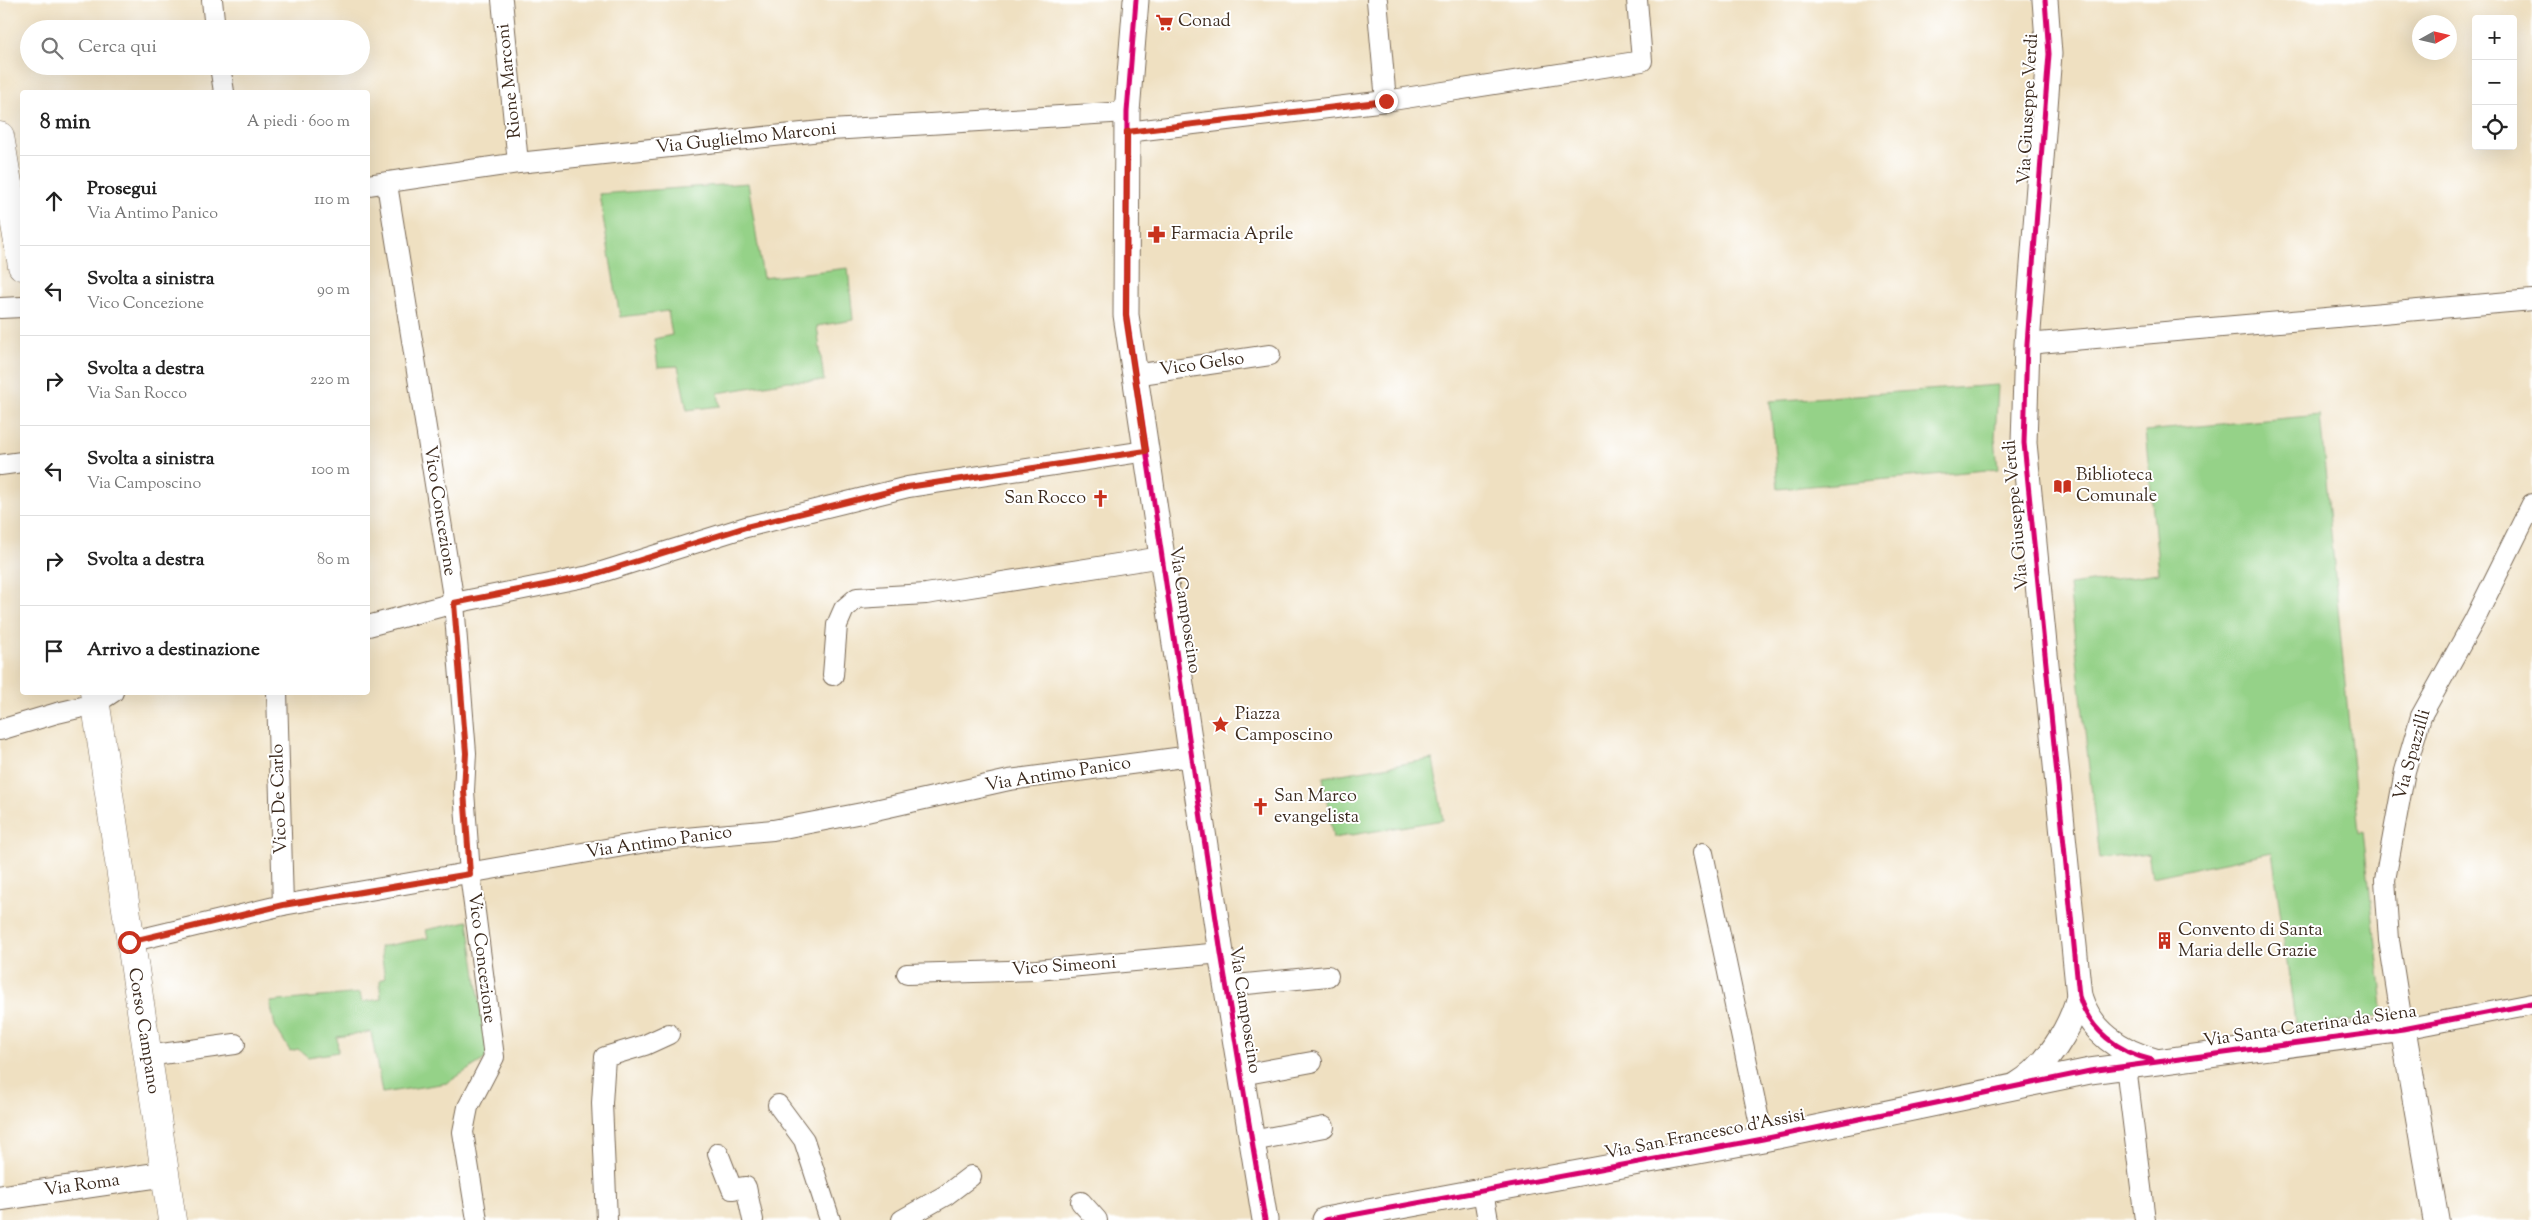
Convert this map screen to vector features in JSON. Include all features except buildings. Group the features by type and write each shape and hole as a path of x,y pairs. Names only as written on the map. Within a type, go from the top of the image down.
{"main road":[{"path":"0,136 19,220 20,235"},
{"name":"Corso Campano","path":"101,696 129,942 172,1220"}],"street":[{"path":"212,0 214,20"},
{"name":"Rione Marconi","path":"502,0 518,162"},
{"name":"Via Camposcino","path":"1136,0 1127,122 1126,316 1226,986 1265,1220"},
{"path":"1377,0 1386,101"},
{"name":"Via Guglielmo Marconi","path":"377,185 518,162 831,130 1127,122 1386,101 1642,61 1637,0"},
{"name":"Via Giuseppe Verdi","path":"2045,0 2049,54 2027,344 2024,443 2080,1021"},
{"path":"221,75 224,90"},
{"name":"Vico Concezione","path":"377,185 454,603 466,753 464,791 470,874 494,1056 468,1107 463,1132 477,1220"},
{"path":"2027,344 2532,300"},
{"path":"0,308 20,307"},
{"name":"Vico Gelso","path":"1134,375 1270,355"},
{"path":"370,624 454,603 589,576 746,527 908,487 1146,451"},
{"path":"0,464 20,462"},
{"name":"Via Spazzilli","path":"2403,1029 2389,940 2385,880 2405,771 2421,716 2475,618 2532,504"},
{"path":"833,675 837,625 844,609 857,598 926,594 1162,557"},
{"name":"Vico De Carlo","path":"277,695 283,905"},
{"path":"0,730 57,713 101,696"},
{"name":"Via Antimo Panico","path":"129,942 283,905 652,841 773,830 862,813 1009,780 1192,756"},
{"path":"1703,853 1763,1139"},
{"name":"Vico Simeoni","path":"907,974 1037,970 1221,953"},
{"path":"1226,986 1328,976"},
{"name":"Via Santa Caterina da Siena","path":"2090,1071 2403,1029 2532,1004"},
{"path":"2080,1021 2127,1051 2159,1062"},
{"path":"2080,1021 2094,1030 2097,1052 2090,1071"},
{"path":"2013,1087 2028,1078 2040,1067 2080,1021"},
{"path":"2403,1029 2436,1220"},
{"path":"607,1220 602,1103 605,1057 645,1045 669,1034"},
{"path":"147,1056 235,1044"},
{"path":"1241,1075 1312,1062"},
{"path":"2126,1066 2146,1220"},
{"name":"Via San Francesco d'Assisi","path":"1325,1220 1763,1139 2090,1071"},
{"path":"778,1105 804,1140 830,1220"},
{"path":"1252,1141 1324,1127"},
{"path":"718,1153 732,1189 746,1187 753,1220"},
{"name":"Via Roma","path":"0,1198 165,1174"},
{"path":"902,1220 946,1195 971,1176"},
{"path":"1483,1192 1488,1220"},
{"path":"1080,1202 1097,1220"}],"green space":[{"path":"748,183 763,278 848,268 853,320 817,326 824,381 788,381 718,393 720,406 687,410 678,366 658,367 654,339 672,335 668,311 620,317 599,194"},
{"path":"1998,385 1995,438 1998,469 1778,489 1770,401"},
{"path":"2320,415 2359,833 2363,832 2384,1015 2296,1029 2272,852 2152,877 2148,853 2099,859 2069,585 2159,573 2145,431"},
{"path":"1433,759 1443,820 1333,838 1323,777"},
{"path":"468,921 488,1057 447,1083 382,1093 371,1032 337,1037 338,1052 308,1057 298,1049 290,1051 275,1026 270,1002 360,993 362,1002 381,999 380,980 385,978 380,947 428,938 426,930"}],"cycle path":[{"path":"1136,0 1127,112 1126,315 1221,953 1265,1220"},
{"path":"2045,0 2049,54 2027,344 2024,443 2079,996 2090,1019 2106,1038 2128,1051 2152,1060"},
{"path":"1325,1220 1763,1139 2090,1071 2403,1029 2532,1004"}],"place":[{"name":"Conad","path":"1164,22"},
{"name":"Farmacia Aprile","path":"1157,235"},
{"name":"Biblioteca Comunale","path":"2062,486"},
{"name":"San Rocco","path":"1100,499"},
{"name":"Piazza Camposcino","path":"1221,725"},
{"name":"San Marco evangelista","path":"1260,807"},
{"name":"Convento di Santa Maria delle Grazie","path":"2164,941"}],"route":[{"path":"129,942 283,905 470,874 464,791 466,753 454,603 589,576 746,527 908,487 1146,451 1126,316 1127,132 1386,101"}]}
